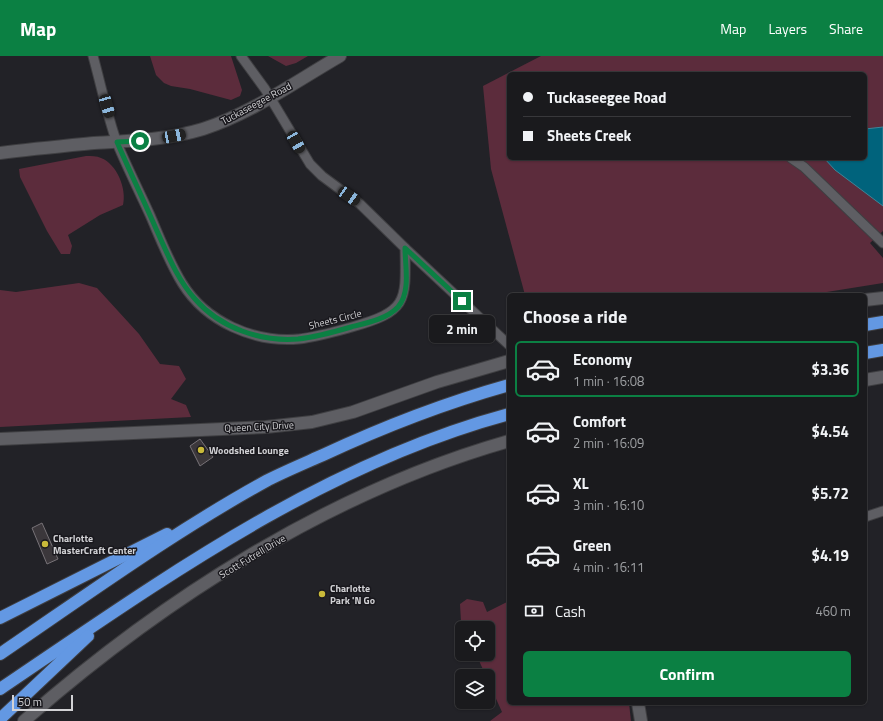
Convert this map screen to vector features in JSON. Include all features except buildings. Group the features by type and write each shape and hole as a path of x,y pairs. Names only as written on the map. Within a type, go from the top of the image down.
{"highway":[{"path":"867,325 883,322"},
{"path":"867,353 883,350"},
{"path":"0,654 131,564 231,502 270,480 366,435 438,407 507,386"},
{"path":"0,688 136,596 243,531 353,471 432,437 507,415"},
{"path":"0,618 231,502"},
{"path":"0,719 116,610"}],"street":[{"name":"Sheets Circle","path":"93,56 117,142 173,267 195,300 220,321 246,332 279,339 297,339 325,334 385,316 398,307 405,292 405,248"},
{"path":"241,56 270,98 310,164 322,176 364,208 507,343"},
{"name":"Tuckaseegee Road","path":"0,153 163,138 202,129 230,118 270,98 340,56"},
{"path":"794,160 804,167 883,243"},
{"path":"867,300 883,298"},
{"name":"Queen City Drive","path":"0,439 254,427 312,422 353,412 437,382 507,362"},
{"path":"867,380 883,377"},
{"name":"Scott Futrell Drive","path":"24,721 122,642 194,592 274,542 373,490 411,474 507,442"},
{"path":"867,516 883,511"},
{"path":"638,705 641,721"}],"shaded area":[{"path":"150,56 231,56 242,90 240,96 231,100 164,83 156,75"},
{"path":"268,56 308,56 296,63 286,66"},
{"path":"541,56 883,56 883,231 870,243 883,258 883,283 820,293 524,293 491,169 483,86 507,74 507,160 867,160 867,72 510,72"},
{"path":"86,156 96,156 107,161 116,171 120,178 124,192 123,205 100,215 68,235 72,246 70,254 61,254 47,231 20,177 19,169"},
{"path":"79,283 97,288 139,334 160,364 179,366 186,379 171,399 186,405 191,417 0,427 0,290 16,292"},
{"path":"467,599 483,602 487,612 507,602 507,705 629,705 631,721 490,721 502,712 495,696 495,669 483,669 479,661 495,661 495,621 461,621 460,604"}],"water":[{"path":"883,127 883,206 835,170 826,160 867,160 867,129"}],"place":[{"name":"Woodshed Lounge","path":"201,450"},
{"name":"Charlotte MasterCraft Center","path":"45,544"},
{"name":"Charlotte Park 'N Go","path":"322,594"}],"route":[{"path":"140,141 117,142 173,267 195,300 209,313 231,327 260,336 279,339 297,339 314,337 385,316 398,307 405,292 405,248 462,301"}]}
